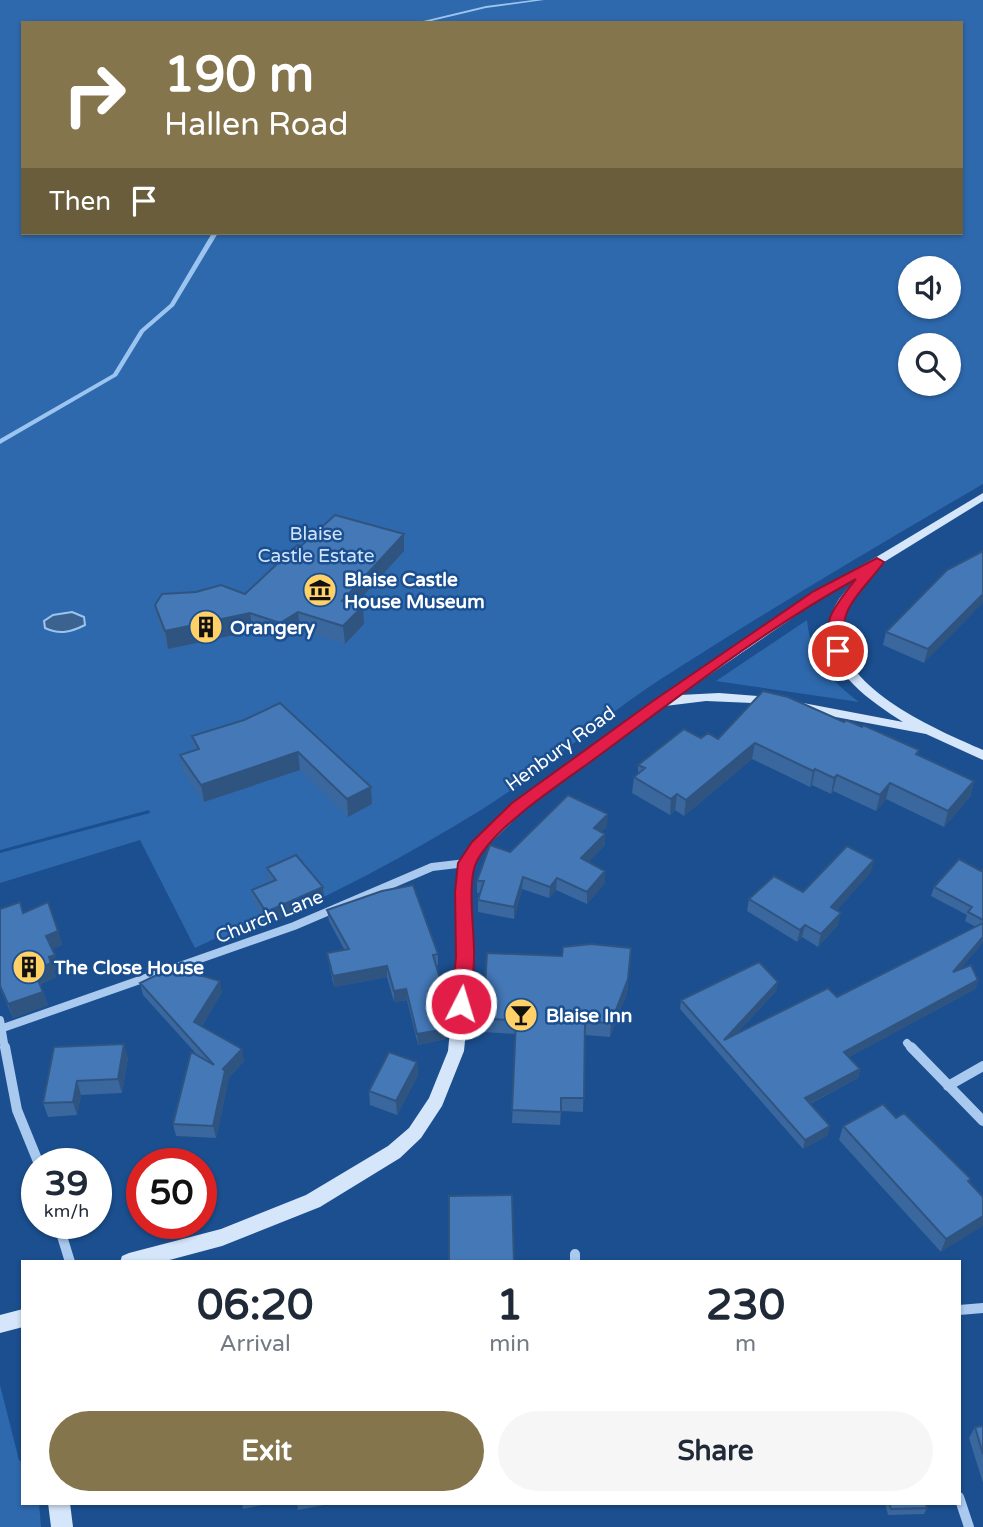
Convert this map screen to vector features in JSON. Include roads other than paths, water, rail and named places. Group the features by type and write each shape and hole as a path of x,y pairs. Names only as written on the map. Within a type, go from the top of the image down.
{"main road":[{"name":"Henbury Road","path":"467,863 478,846 518,807 658,704 819,594 877,562 983,496"},
{"path":"877,562 839,610 834,630 838,651 848,671 868,692 931,732 983,755"},
{"path":"658,704 686,697 719,696 775,701 931,732"},
{"path":"136,1260 222,1237 313,1201 394,1152 415,1133 436,1101 456,1051 465,957 463,892 467,863"},
{"path":"0,1324 21,1319"},
{"path":"59,1505 62,1527"}],"street":[{"name":"Church Lane","path":"2,1024 294,926 422,870 449,863 467,863"},
{"path":"2,1024 17,1110 32,1148"},
{"path":"907,1043 983,1121"},
{"path":"948,1086 983,1066"},
{"path":"63,1239 69,1260"},
{"path":"961,1310 983,1308"},
{"path":"961,1504 968,1527"}],"waterway":[{"path":"426,21 486,7 542,0"},
{"path":"0,442 115,375 142,331 172,305 214,235"}],"place":[{"name":"Blaise Castle House Museum","path":"320,590"},
{"name":"Orangery","path":"206,627"},
{"name":"The Close House","path":"29,967"},
{"name":"Blaise Inn","path":"521,1015"}],"park label":[{"name":"Blaise Castle Estate","path":"316,544"}]}
